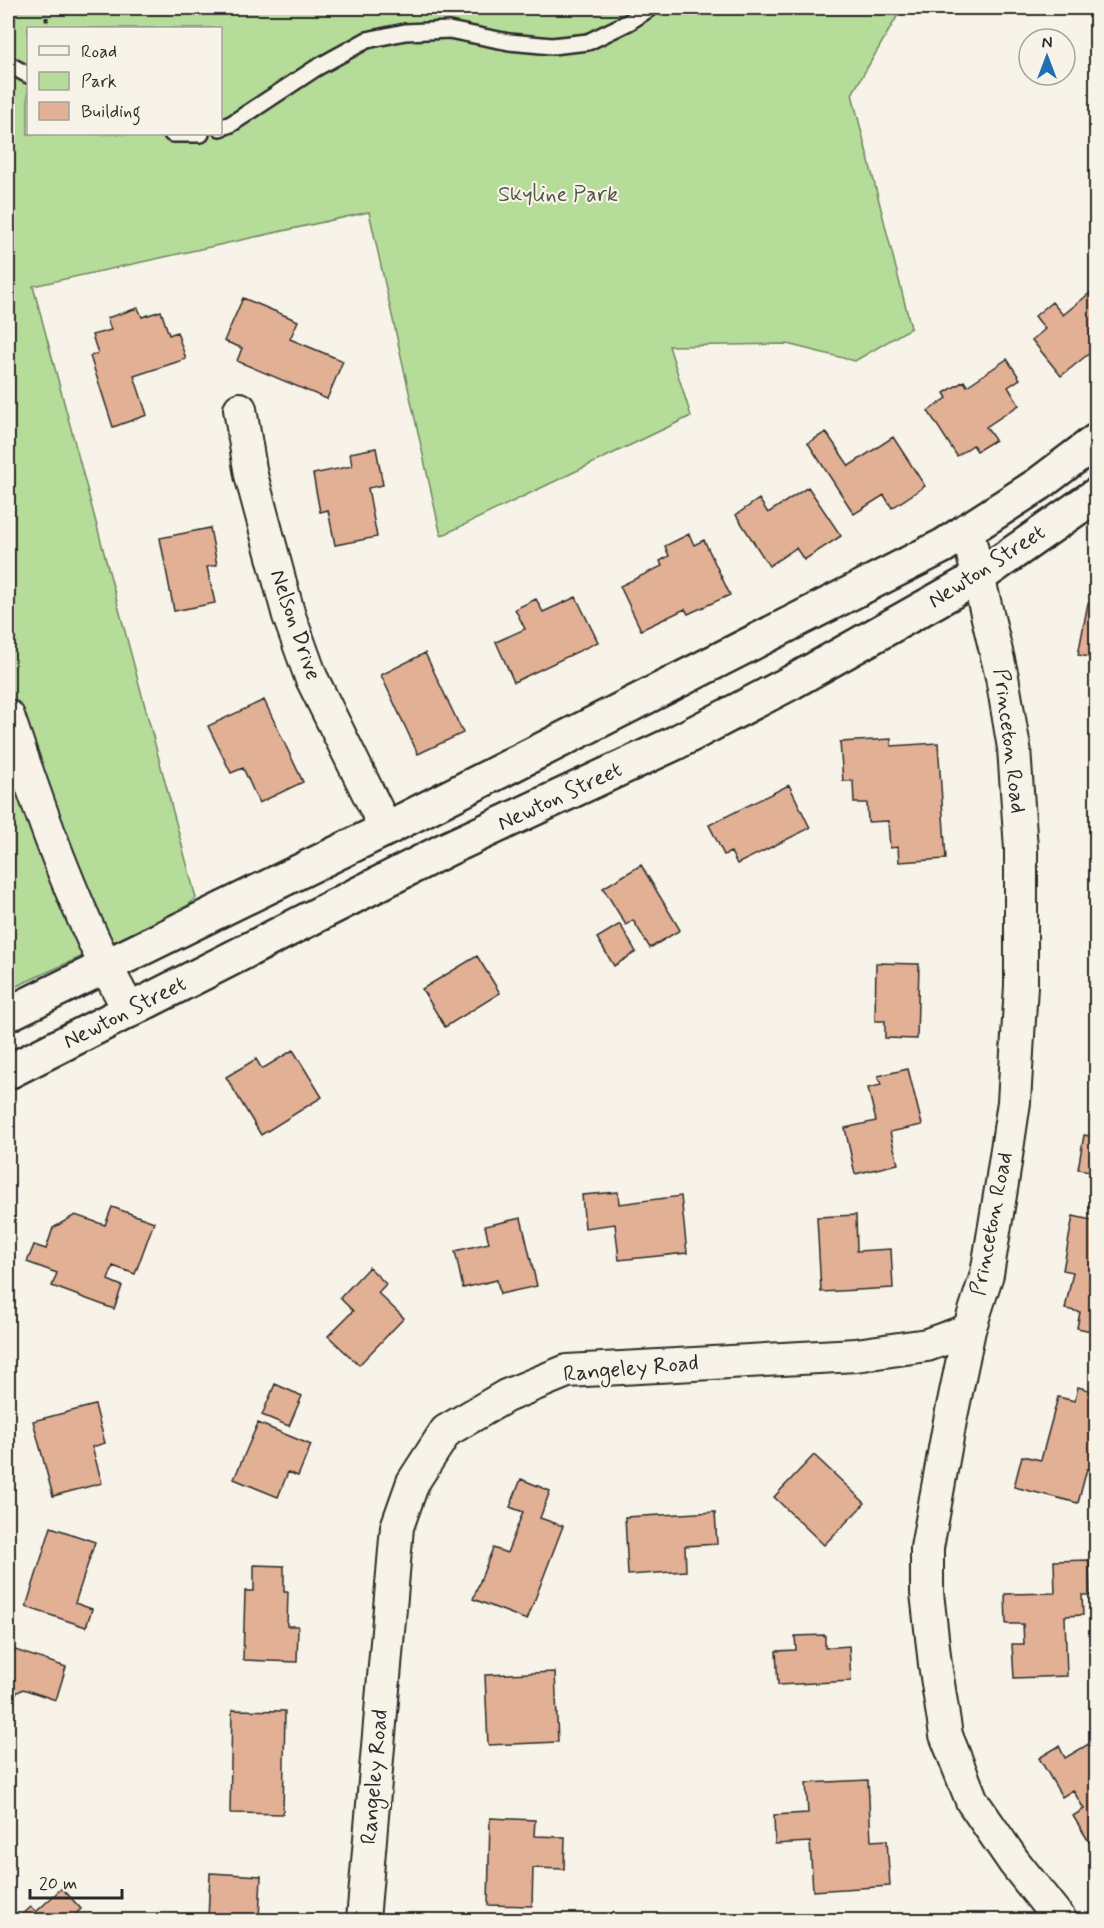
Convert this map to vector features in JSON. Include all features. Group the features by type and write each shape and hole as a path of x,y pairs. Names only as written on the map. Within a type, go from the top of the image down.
{"main road":[{"name":"Newton Street","path":"8,1014 386,829 943,546 1039,484 1096,441"},
{"name":"Newton Street","path":"8,1072 447,849 675,743 792,682 980,576 1096,495"}],"street":[{"name":"Nelson Drive","path":"240,409 251,475 288,616 311,677 386,829"},
{"name":"Princeton Road","path":"967,529 980,576 1002,677 1014,748 1021,849 1021,986 1014,1102 1002,1183 987,1274 969,1330 927,1548 927,1593 946,1735 972,1801 1014,1862 1060,1920"},
{"path":"8,716 40,814 104,966 130,1011"},
{"name":"Rangeley Road","path":"363,1920 398,1527 412,1482 446,1431 506,1396 567,1371 856,1355 927,1345 969,1330"}],"lane":[{"path":"222,127 231,124 316,68 367,40 405,32 449,30 509,42 561,45 588,42 650,8"},
{"path":"8,64 27,74"}],"path":[{"path":"46,8 47,27"}],"green space":[{"name":"Skyline Park","path":"8,8 902,8 852,94 911,328 855,361 787,344 669,346 691,416 441,536 369,212 33,286 196,898 182,911 8,990"}],"building":[{"path":"1096,288 1096,348 1061,376 1032,340 1045,329 1035,316 1052,302 1063,315"},
{"path":"243,298 298,321 290,339 343,361 327,399 237,361 242,348 224,341"},
{"path":"138,308 142,317 161,311 169,335 177,332 186,359 134,376 147,415 113,427 90,356 98,353 92,335 111,330 107,318"},
{"path":"1007,359 1020,379 1008,387 1019,405 986,427 995,440 977,451 973,445 957,456 928,411 947,398 944,393 964,381 967,386"},
{"path":"826,432 849,466 893,437 925,486 892,508 884,495 854,514 808,443"},
{"path":"376,448 383,485 368,488 377,537 335,545 328,510 320,512 313,474 352,466 350,453"},
{"path":"808,487 841,536 804,560 796,548 769,566 736,515 759,499 768,513"},
{"path":"210,528 217,565 207,567 215,603 174,611 160,538"},
{"path":"689,534 694,545 704,540 730,595 688,614 685,609 641,630 620,586 662,566 660,561 669,556 665,546"},
{"path":"576,597 598,642 514,682 496,642 525,629 515,609 536,599 543,612"},
{"path":"1088,603 1096,604 1096,658 1078,655"},
{"path":"425,653 463,733 418,754 381,675"},
{"path":"264,700 303,782 259,803 243,768 231,773 208,726"},
{"path":"891,739 891,746 938,743 946,859 899,862 898,847 890,848 888,821 868,822 867,803 854,803 853,781 843,781 840,742"},
{"path":"789,785 810,828 737,864 731,852 724,855 709,825"},
{"path":"641,865 680,930 650,948 633,920 626,925 603,888"},
{"path":"620,924 636,952 614,966 597,938"},
{"path":"477,956 500,993 445,1027 422,989"},
{"path":"876,963 919,964 917,1039 885,1038 885,1021 875,1021"},
{"path":"293,1050 322,1097 261,1135 226,1077 256,1059 262,1069"},
{"path":"908,1069 922,1125 890,1132 898,1164 855,1174 845,1128 876,1121 868,1088 881,1085 878,1076"},
{"path":"1084,1135 1096,1137 1096,1172 1078,1169"},
{"path":"618,1192 619,1204 681,1196 687,1253 619,1260 615,1224 585,1228 582,1195"},
{"path":"112,1207 154,1222 135,1274 113,1266 108,1280 122,1286 114,1309 52,1286 57,1273 27,1262 34,1245 46,1249 53,1228 75,1215 105,1225"},
{"path":"856,1215 857,1251 891,1249 893,1288 821,1292 817,1217"},
{"path":"1073,1216 1096,1221 1096,1332 1077,1328 1080,1312 1065,1309 1073,1272 1063,1270"},
{"path":"521,1218 537,1286 500,1294 497,1280 463,1288 455,1251 489,1243 485,1226"},
{"path":"369,1267 386,1284 378,1293 404,1318 359,1365 328,1336 353,1311 340,1298"},
{"path":"275,1384 302,1396 289,1426 262,1415"},
{"path":"1078,1387 1096,1392 1096,1472 1087,1469 1078,1503 1014,1487 1022,1456 1041,1460 1058,1397 1075,1401"},
{"path":"95,1405 105,1443 92,1447 102,1483 53,1496 33,1421"},
{"path":"258,1423 311,1445 298,1476 288,1472 278,1497 234,1479"},
{"path":"814,1455 865,1503 824,1545 774,1497"},
{"path":"521,1479 550,1491 540,1518 563,1526 527,1620 473,1599 493,1548 507,1553 523,1512 510,1507"},
{"path":"715,1512 717,1544 685,1546 686,1571 628,1575 625,1517"},
{"path":"51,1527 95,1542 75,1603 92,1609 86,1627 26,1607"},
{"path":"1089,1560 1090,1595 1082,1595 1083,1615 1065,1616 1067,1676 1014,1678 1012,1644 1024,1644 1023,1624 1006,1624 1005,1594 1055,1593 1054,1561"},
{"path":"254,1565 284,1566 284,1592 288,1592 287,1626 298,1626 297,1662 243,1660 245,1591 254,1591"},
{"path":"825,1635 825,1648 849,1646 851,1681 778,1685 776,1651 796,1650 795,1636"},
{"path":"8,1637 15,1650 66,1667 56,1700 23,1689 8,1698"},
{"path":"555,1672 558,1742 488,1745 485,1675"},
{"path":"232,1710 285,1711 283,1814 230,1813"},
{"path":"1092,1742 1096,1750 1096,1853 1073,1816 1084,1809 1073,1790 1062,1797 1039,1758 1059,1746 1065,1758"},
{"path":"868,1780 871,1841 887,1840 890,1886 813,1891 810,1842 775,1844 774,1815 808,1813 806,1783"},
{"path":"490,1818 535,1820 534,1836 565,1837 564,1869 533,1868 532,1906 488,1905"},
{"path":"210,1873 261,1876 259,1920 208,1920"},
{"path":"62,1888 81,1909 69,1920 16,1920 31,1907 36,1912"}]}
